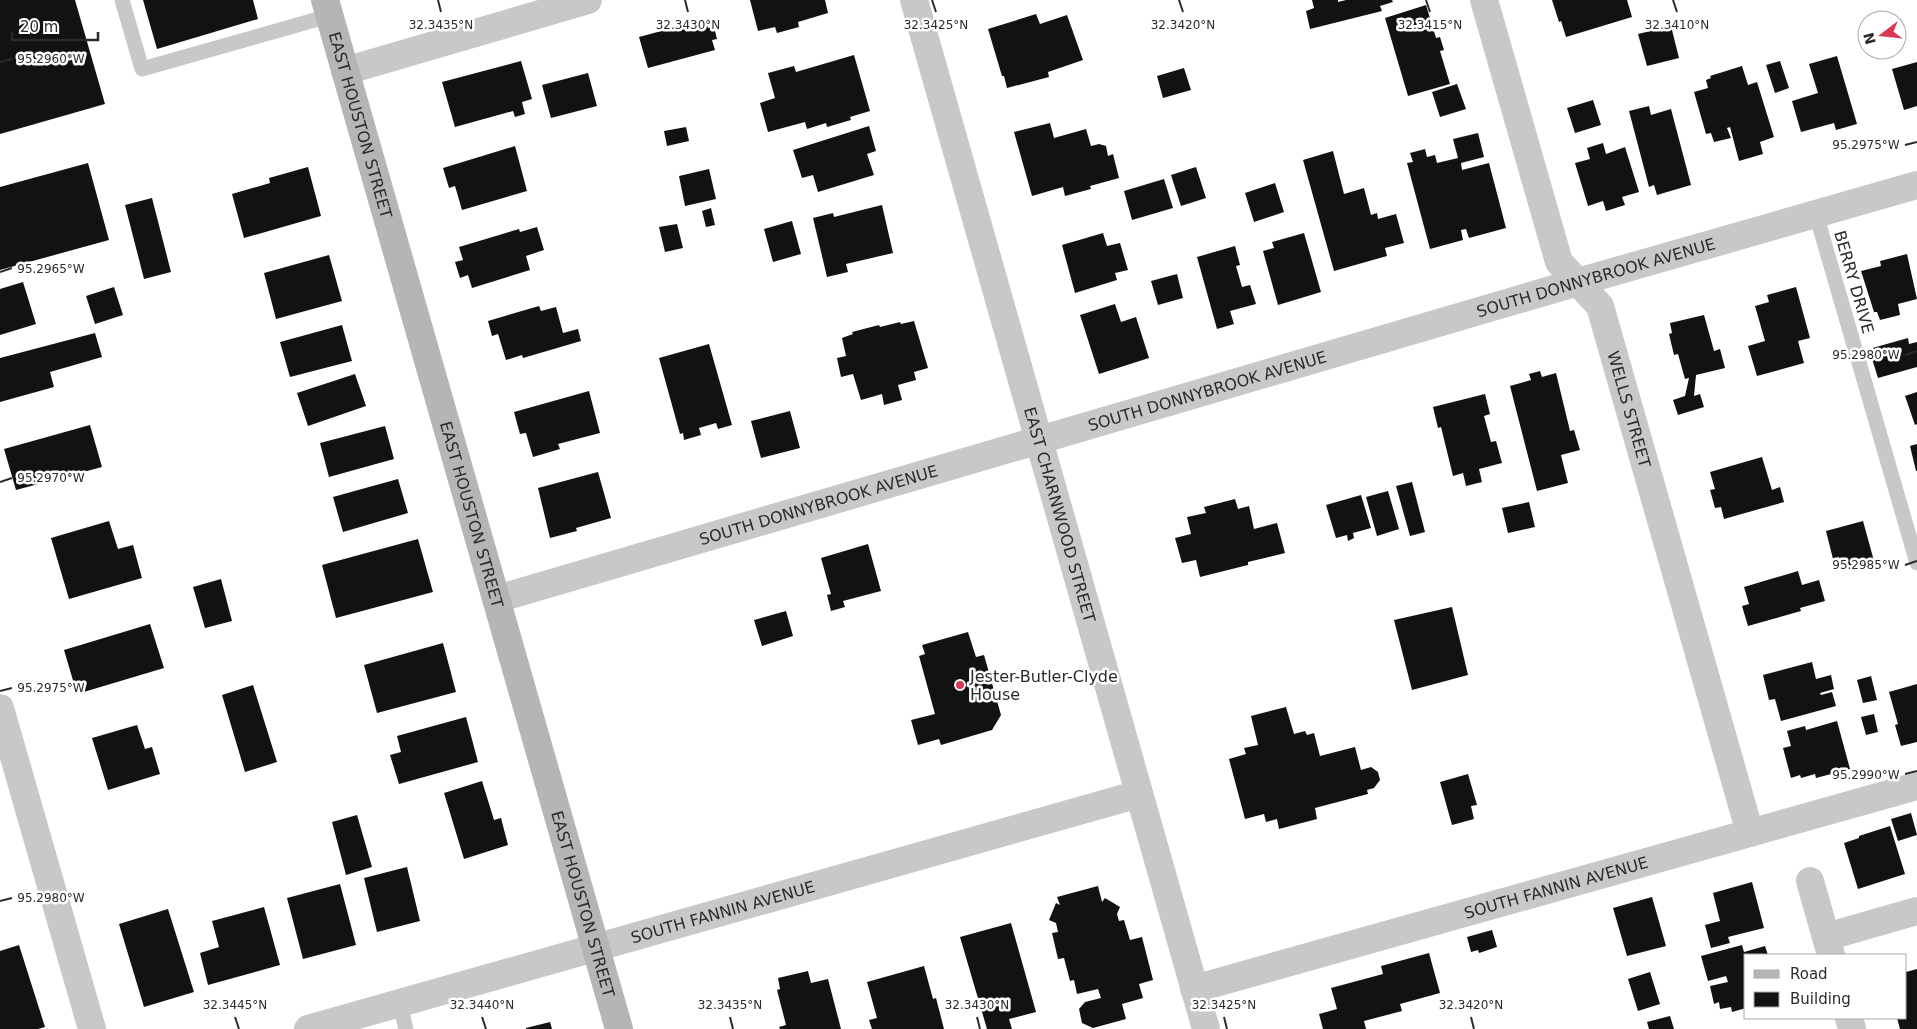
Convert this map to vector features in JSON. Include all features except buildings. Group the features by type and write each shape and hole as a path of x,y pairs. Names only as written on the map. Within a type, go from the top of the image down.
{"street":[{"name":"EAST CHARNWOOD STREET","path":"914,0 1206,1029"},
{"name":"WELLS STREET","path":"1484,0 1559,262 1600,306 1750,833"},
{"path":"345,71 579,1"},
{"name":"EAST HOUSTON STREET","path":"327,8 619,1029"},
{"name":"SOUTH DONNYBROOK AVENUE","path":"497,599 1578,282 1917,185"},
{"path":"0,708 92,1029"},
{"name":"SOUTH FANNIN AVENUE","path":"1194,989 1917,786"},
{"name":"SOUTH FANNIN AVENUE","path":"308,1029 403,1017 596,948 1139,794"},
{"path":"1810,881 1829,946 1917,911"}],"lane":[{"path":"122,0 142,69 327,8"},
{"name":"BERRY DRIVE","path":"1816,214 1917,562"}],"place":[{"name":"Jester-Butler-Clyde House","path":"960,685"}]}
